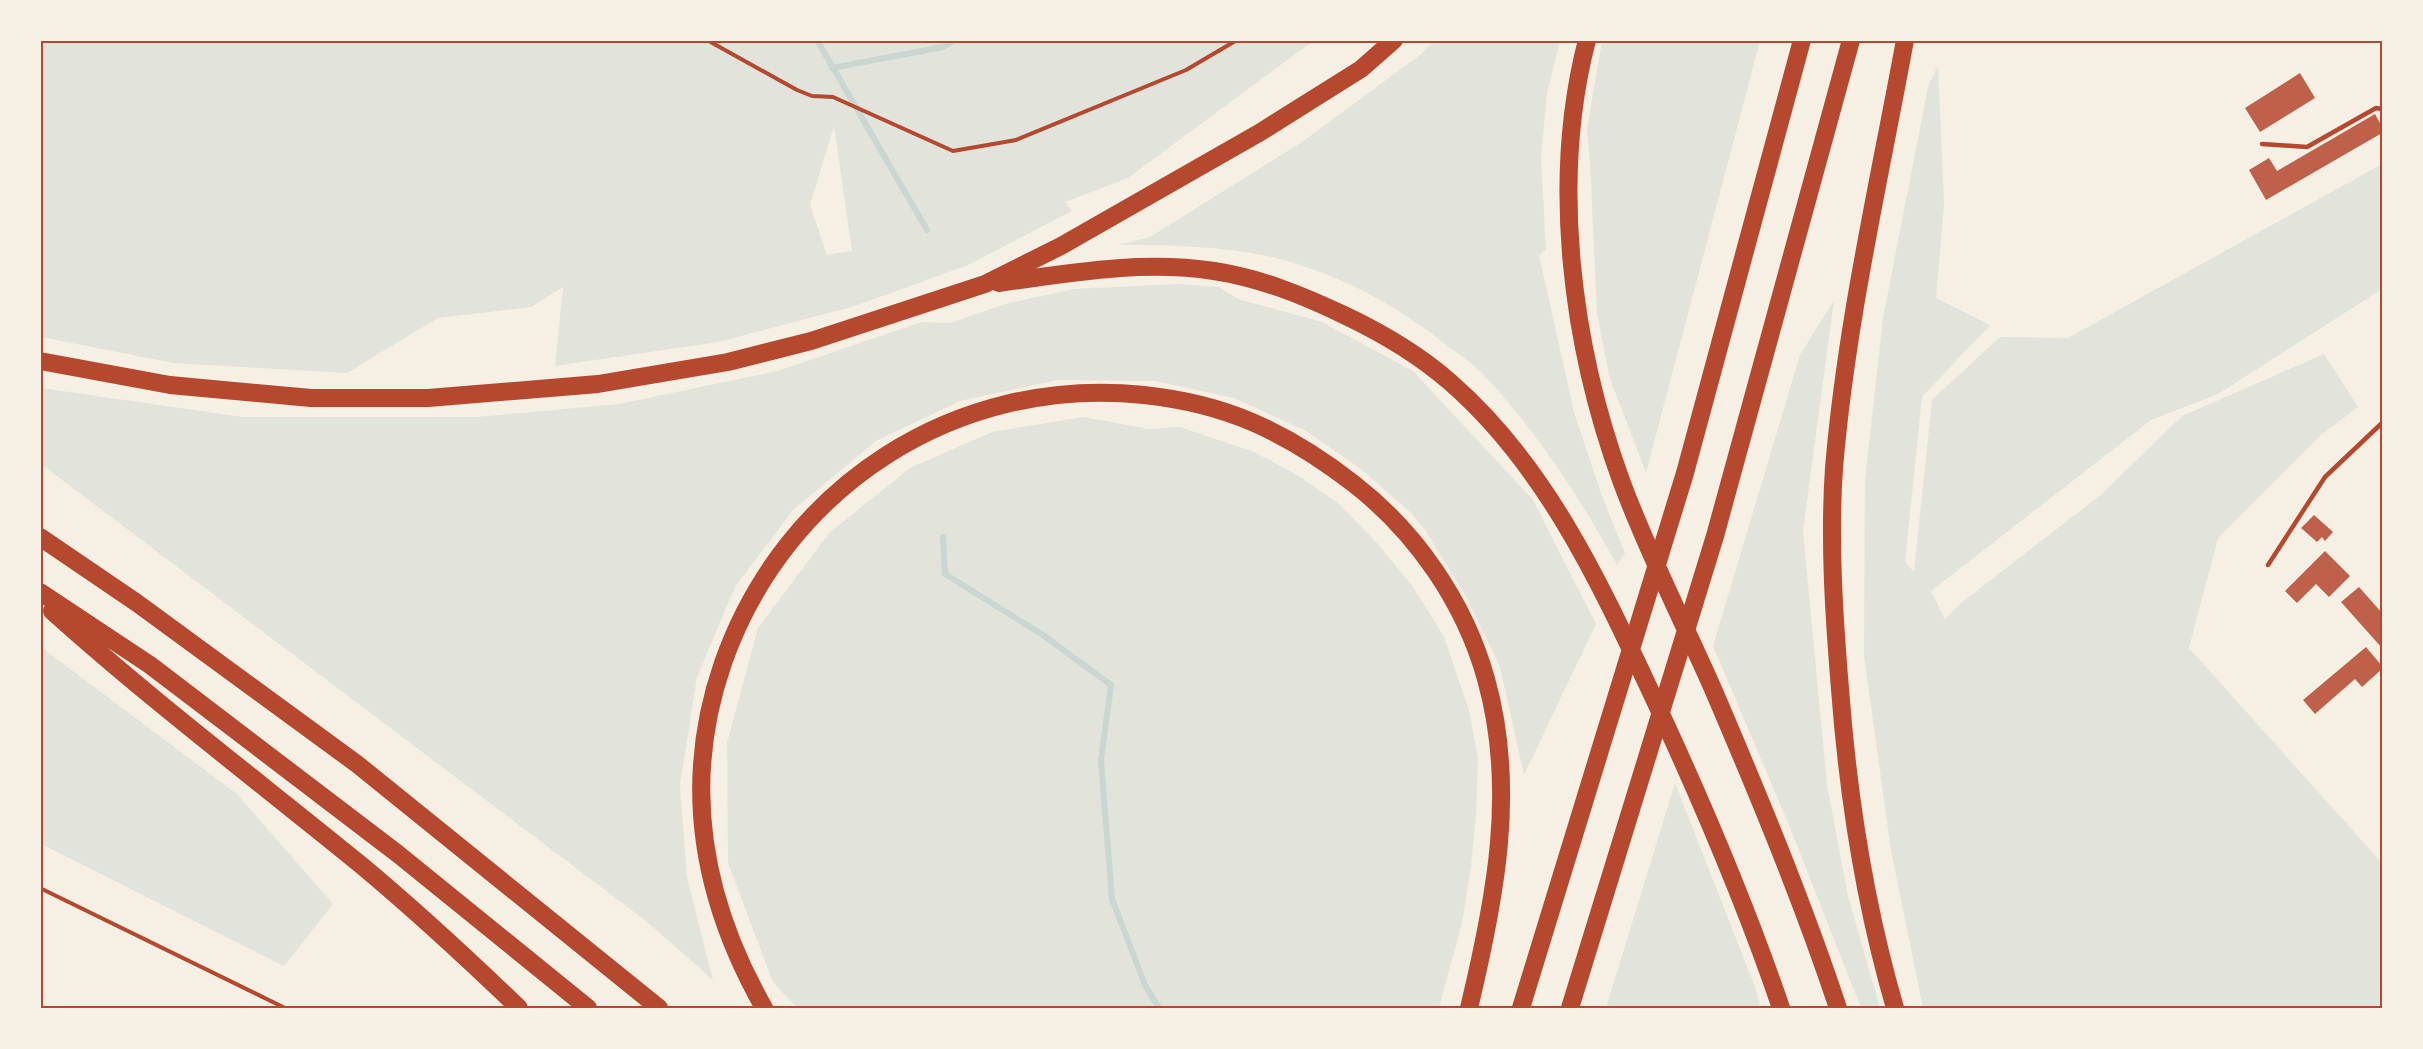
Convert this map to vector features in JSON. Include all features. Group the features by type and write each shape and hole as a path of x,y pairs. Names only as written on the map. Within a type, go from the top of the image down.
{"highway":[{"path":"40,361 170,385 311,398 428,398 512,392 598,384 728,362 811,341 985,284 1061,246 1259,134 1361,69 1394,40"},
{"path":"1587,40 1573,122 1570,230 1577,310 1595,399 1632,509 1713,689 1764,811 1838,1008"},
{"path":"1521,1008 1685,473 1802,40"},
{"path":"1570,1008 1715,536 1851,40"},
{"path":"1895,1008 1882,964 1853,813 1843,728 1833,596 1834,469 1846,368 1905,40"},
{"path":"985,284 1091,270 1142,266 1214,271 1252,279 1308,298 1367,326 1408,351 1450,382 1497,429 1540,484 1608,601 1685,765 1781,1008"},
{"path":"764,1008 745,975 722,918 711,884 701,817 702,760 711,703 726,656 753,597 782,553 806,523 837,492 897,448 917,436 970,414 1036,398 1087,391 1157,397 1198,404 1249,421 1300,446 1337,471 1381,507 1413,542 1443,584 1468,629 1486,680 1494,711 1502,774 1501,832 1496,884 1469,1008"},
{"path":"40,537 137,603 357,764 659,1008"},
{"path":"40,592 179,687 398,854 588,1008"},
{"path":"40,600 121,673 363,867 519,1008"}],"lane":[{"path":"2262,144 2307,147 2376,108 2382,110"},
{"path":"2268,565 2325,477 2382,423"}],"path":[{"path":"707,40 812,96 835,98 953,151 1016,140 1186,70 1237,40"},
{"path":"40,888 285,1008"}],"shaded area":[{"path":"1435,40 1560,41 1547,93 1541,157 1546,250 1539,255 1574,412 1602,496 1625,553 1617,565 1555,464 1501,394 1474,365 1389,305 1345,282 1276,258 1217,249 1118,245 1150,237 1302,142 1420,55"},
{"path":"40,41 1313,41 1128,178 1065,202 1072,211 968,265 852,307 718,342 555,366 563,287 531,307 438,318 347,373 173,363 41,337","holes":["834,126 852,251 827,255 810,205"]},
{"path":"1602,41 1760,41 1646,473 1609,376 1597,313 1587,129"},
{"path":"1938,65 1944,204 1936,298 1990,325 1922,397 1905,562 1914,572 1932,400 2000,337 2068,338 2382,164 2382,289 2218,394 2151,420 1931,591 1945,619 1961,603 2102,494 2182,416 2324,354 2358,407 2321,435 2218,538 2189,648 2382,863 2382,1008 1923,1008 1891,851 1864,656 1865,480 1883,318 1928,87"},
{"path":"1179,284 1219,287 1238,299 1322,322 1413,371 1533,500 1596,624 1524,775 1500,667 1468,600 1425,530 1411,513 1361,469 1306,431 1234,398 1155,381 1058,380 960,401 876,441 793,510 735,587 697,677 680,785 687,877 713,980 646,921 41,464 41,388 243,417 477,417 619,404 777,371 922,322 950,323 1009,303 1074,289"},
{"path":"1834,300 1803,531 1827,785 1848,896 1880,1008 1861,1008 1789,825 1713,646 1800,355"},
{"path":"1084,417 1148,429 1180,427 1254,452 1299,476 1339,504 1377,543 1414,588 1444,637 1469,710 1478,759 1471,867 1462,923 1439,1008 797,1008 773,982 728,863 727,743 758,628 829,533 910,468 992,432"},
{"path":"41,647 237,794 333,904 284,966 41,844"},
{"path":"1675,783 1755,987 1761,1008 1606,1008"}],"building":[{"path":"2300,73 2315,98 2260,132 2245,108"},
{"path":"2375,114 2382,127 2382,133 2266,200 2249,170 2269,158 2277,171"},
{"path":"2314,515 2333,532 2325,541 2322,537 2317,542 2301,528"},
{"path":"2325,551 2350,576 2329,597 2316,584 2297,603 2285,591"},
{"path":"2359,587 2382,613 2382,648 2341,602"},
{"path":"2366,647 2382,669 2362,687 2355,679 2315,714 2303,700"}],"waterway":[{"path":"817,40 927,230"},
{"path":"832,68 943,47 955,40"},
{"path":"943,537 945,574 1043,635 1111,685 1101,760 1112,899 1145,985 1159,1008"}]}
